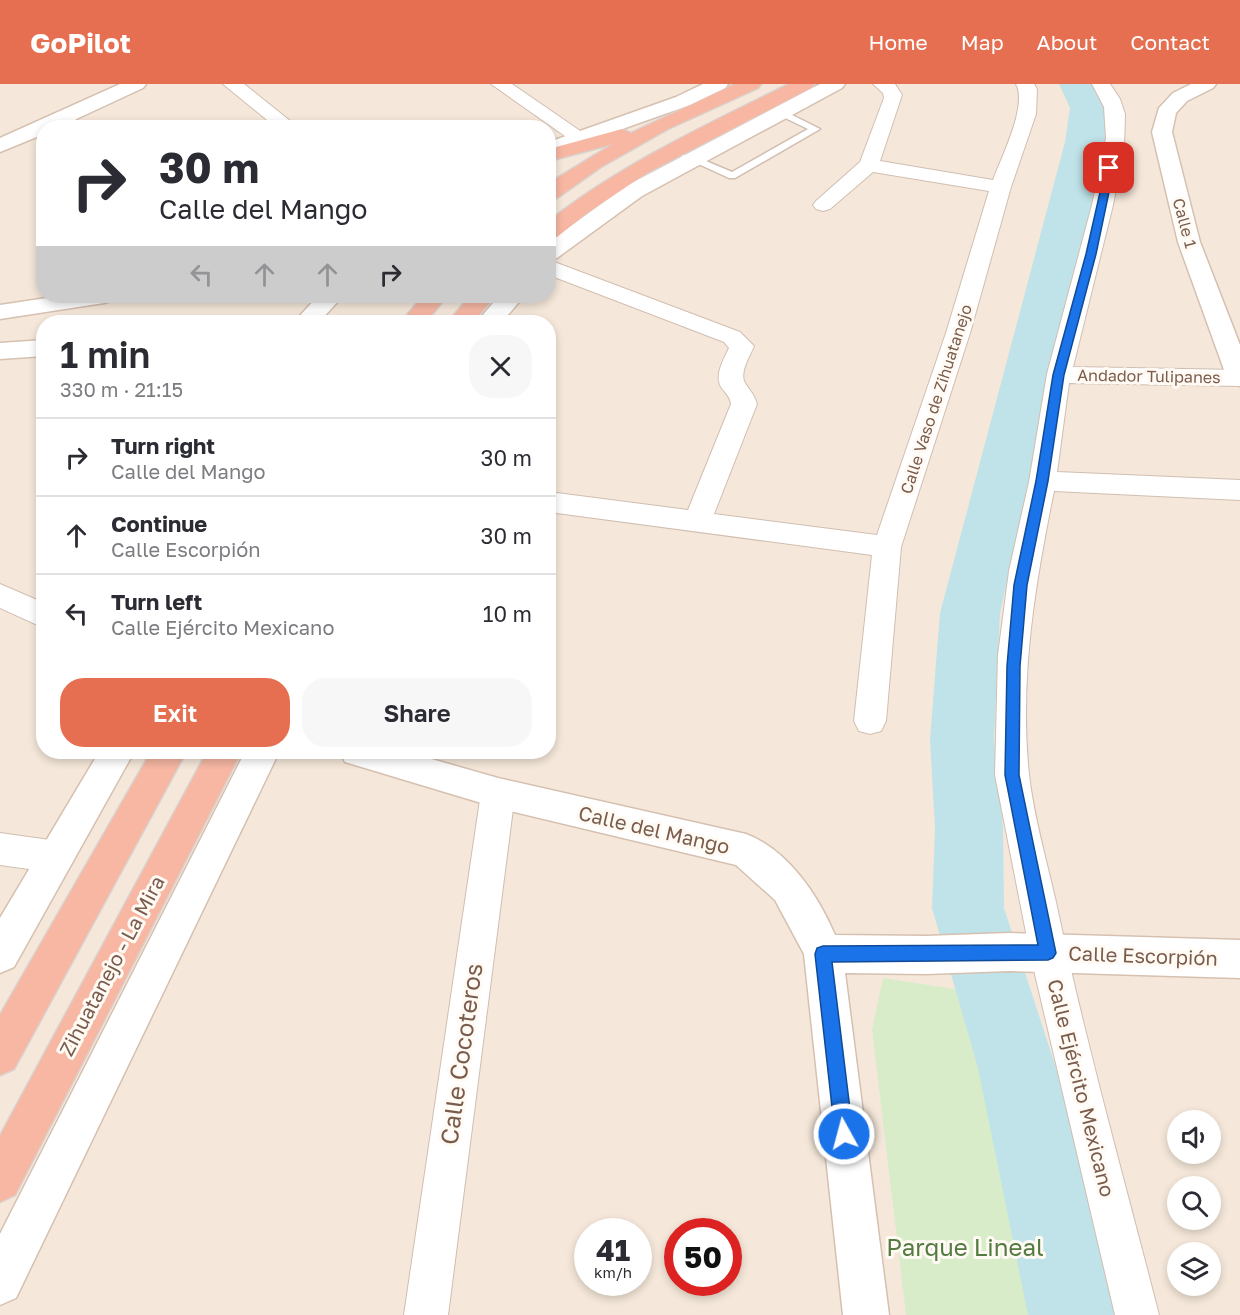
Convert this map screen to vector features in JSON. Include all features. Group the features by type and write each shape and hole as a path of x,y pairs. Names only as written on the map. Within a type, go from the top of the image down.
{"highway":[{"path":"556,188 594,163 661,125 751,84"},
{"path":"556,227 586,204 682,154 804,84"},
{"path":"556,152 661,125"},
{"path":"419,315 429,303"},
{"path":"466,315 477,303"},
{"path":"0,1055 165,759"},
{"name":"Zihuatanejo - La Mira","path":"0,1180 220,759"}],"main road":[{"path":"73,120 136,84"},
{"path":"556,146 683,101 718,84"},
{"path":"556,248 682,154 782,113 835,84"},
{"name":"Calle 1","path":"1206,84 1180,97 1166,112 1161,132 1188,242 1240,378"},
{"path":"0,146 36,133"},
{"path":"0,293 36,287"},
{"path":"0,312 58,303"},
{"path":"313,315 324,303"},
{"path":"495,315 506,303"},
{"path":"0,332 36,331"},
{"path":"0,351 36,349"},
{"path":"0,954 113,759"},
{"path":"0,1281 259,759"},
{"name":"Calle del Mango","path":"381,759 498,793 746,851 788,888 823,954 866,1315"},
{"path":"823,954 926,955 1028,952"},
{"name":"Calle Escorpión","path":"1028,952 1240,959"}],"street":[{"path":"232,84 279,120"},
{"path":"500,84 554,120"},
{"path":"823,205 870,165 893,98 893,93 882,84"},
{"name":"Calle Vaso de Zihuatanejo","path":"870,721 887,548 958,333 1001,187 1027,114 1028,89 1025,84"},
{"name":"Calle Ejército Mexicano","path":"1101,84 1112,99 1116,112 1114,147 1091,254 1059,375 1042,481 1021,585 1014,666 1011,756 1028,952 1137,1315"},
{"path":"556,122 579,137"},
{"path":"870,165 1001,187"},
{"path":"556,270 732,337 742,346 731,372 731,383 742,395 744,404 697,522"},
{"name":"Andador Tulipanes","path":"1059,375 1240,378"},
{"path":"1042,481 1240,490"},
{"path":"556,503 887,548"},
{"path":"0,595 36,613"},
{"name":"Calle Cocoteros","path":"426,1315 498,793"},
{"path":"0,849 57,857"}],"lane":[{"path":"682,154 732,176 815,129 782,113"}],"shaded area":[{"path":"0,84 1240,84 1240,1315 0,1315"}],"green space":[{"name":"Parque Lineal","path":"883,978 987,994 1046,1315 906,1315 872,1030"}],"waterway":[{"path":"1073,1315 1017,1068 968,908 969,828 962,739 970,613 1085,142 1089,108 1077,84"}],"route":[{"path":"844,1134 823,954 1048,953 1012,775 1014,666 1021,585 1042,481 1059,375 1091,254 1109,168"}]}
